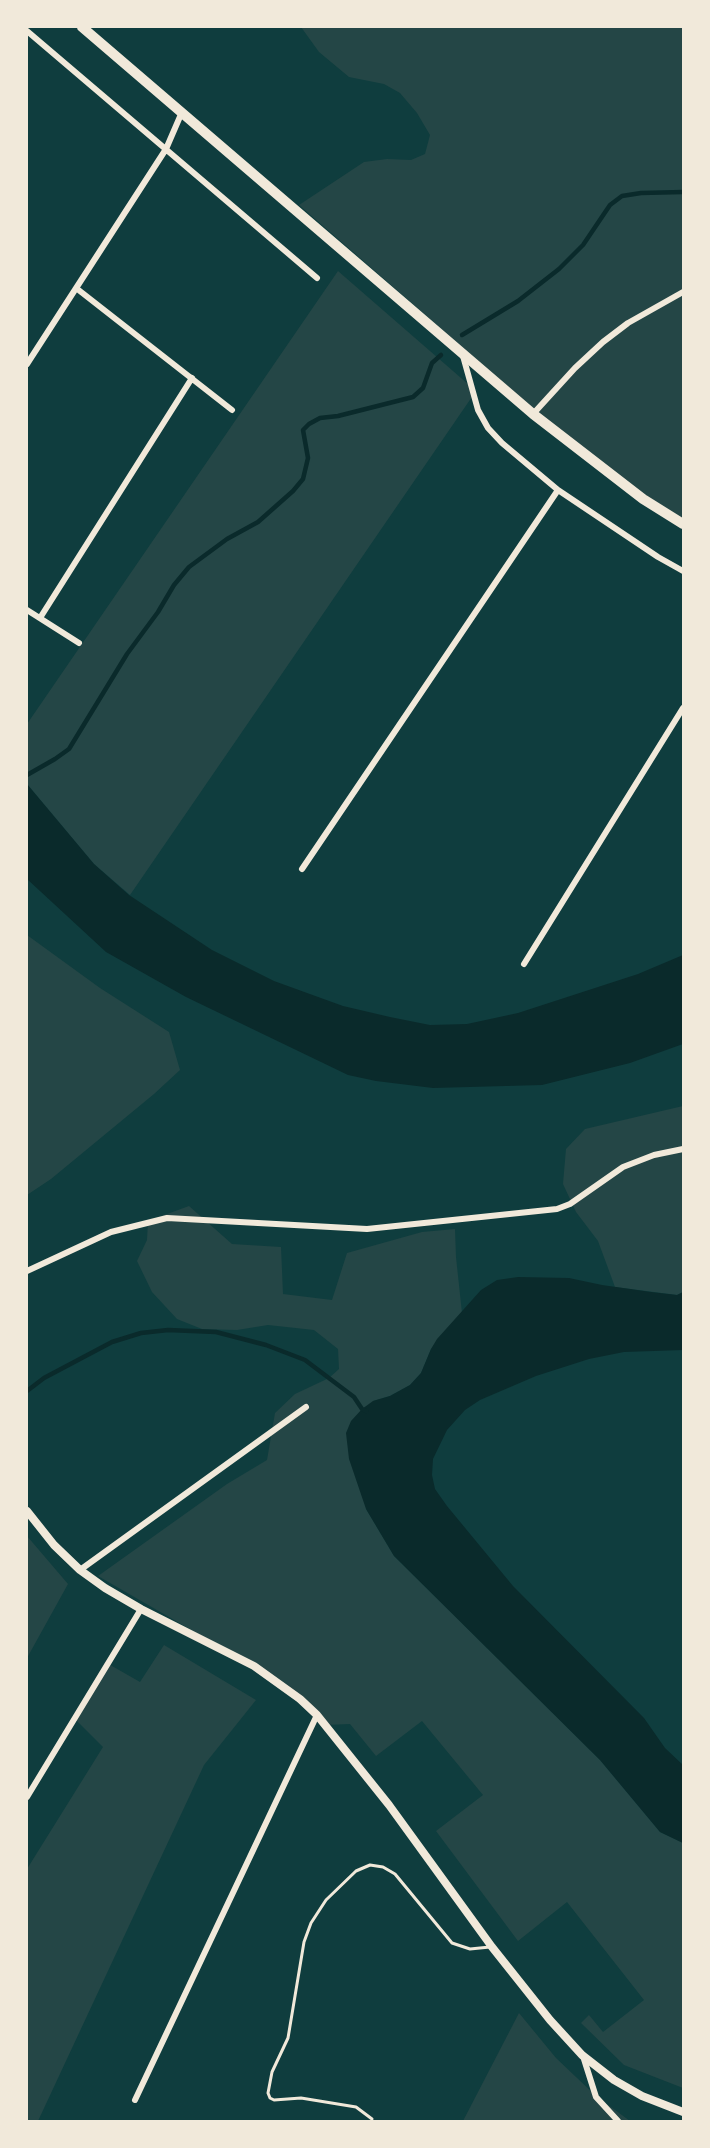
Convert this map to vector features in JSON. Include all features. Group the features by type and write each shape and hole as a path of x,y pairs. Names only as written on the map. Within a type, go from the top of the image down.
{"main road":[{"path":"82,27 533,414 643,499 683,524"}],"street":[{"path":"27,31 317,278"},
{"path":"27,364 166,149 182,112"},
{"path":"76,288 231,410"},
{"path":"533,414 575,368 603,342 628,323 683,292"},
{"path":"463,356 478,410 488,428 502,443 558,490 658,557 683,571"},
{"path":"40,618 192,378"},
{"path":"302,869 558,490"},
{"path":"27,610 78,643"},
{"path":"524,964 683,708"},
{"path":"27,1271 111,1232 167,1218 367,1229 557,1209 570,1204 623,1167 654,1155 683,1149"},
{"path":"80,1570 306,1407"},
{"path":"27,1510 54,1545 80,1570 141,1609 254,1666 276,1680 317,1714 389,1805 492,1947 549,2020 582,2055 614,2080 642,2096 683,2112"},
{"path":"27,1797 141,1609"},
{"path":"135,2100 317,1714"},
{"path":"582,2055 596,2097 618,2121"}],"lane":[{"path":"372,2119 362,2109 356,2107 301,2098 274,2100 268,2093 272,2072 288,2038 304,1942 311,1923 326,1900 356,1871 370,1865 383,1867 395,1874 452,1942 470,1949 492,1947"}],"shaded area":[{"path":"301,27 683,27 683,522 551,424 299,205 364,162 387,159 411,160 425,154 430,135 417,113 400,93 384,84 349,77 319,52"},
{"path":"338,271 476,391 130,895 94,864 27,784 27,724"},
{"path":"27,784 94,864 129,895 212,950 274,981 343,1006 390,1017 430,1025 467,1024 518,1013 638,974 683,955 683,1044 630,1063 542,1085 433,1088 348,1075 186,997 106,952 27,879"},
{"path":"27,935 100,988 169,1032 180,1070 51,1179 27,1195"},
{"path":"683,1106 683,1292 677,1295 615,1287 598,1241 576,1212 563,1184 566,1149 585,1129"},
{"path":"189,1206 232,1244 281,1247 283,1294 332,1300 347,1253 422,1232 455,1229 462,1313 431,1349 421,1373 410,1385 390,1396 373,1401 366,1509 394,1556 600,1760 660,1832 683,1843 683,2088 624,2065 581,2023 589,2015 603,2032 644,2000 567,1902 518,1941 436,1831 483,1795 422,1721 376,1756 350,1724 325,1725 293,1693 214,1643 98,1576 227,1484 267,1460 275,1413 295,1394 329,1378 339,1369 338,1349 314,1330 268,1325 237,1330 202,1329 177,1319 152,1292 137,1261 147,1240 148,1221"},
{"path":"518,1277 569,1278 651,1292 677,1295 683,1292 683,1350 624,1352 589,1359 536,1376 480,1400 465,1410 447,1430 433,1459 432,1475 435,1489 447,1506 513,1586 644,1718 665,1748 683,1765 683,1843 660,1832 600,1760 394,1556 366,1509 349,1459 346,1433 351,1421 362,1409 373,1401 390,1396 410,1385 421,1373 437,1339 481,1290 497,1280"},
{"path":"27,1536 68,1584 27,1658"},
{"path":"164,1645 256,1700 204,1765 38,2121 27,2121 27,1869 103,1747 73,1717 105,1662 140,1682"},
{"path":"519,2013 556,2058 596,2096 630,2121 463,2121"}],"waterway":[{"path":"462,335 518,301 559,269 583,245 610,205 622,196 683,192"},
{"path":"27,775 69,749 127,654 189,567 227,539 258,522 303,479 308,458 303,430 320,418 338,416 413,397 423,388 432,363 441,355"},
{"path":"27,1391 44,1378 112,1342 141,1333 168,1330 216,1332 266,1345 305,1360 354,1397 366,1411"}]}
